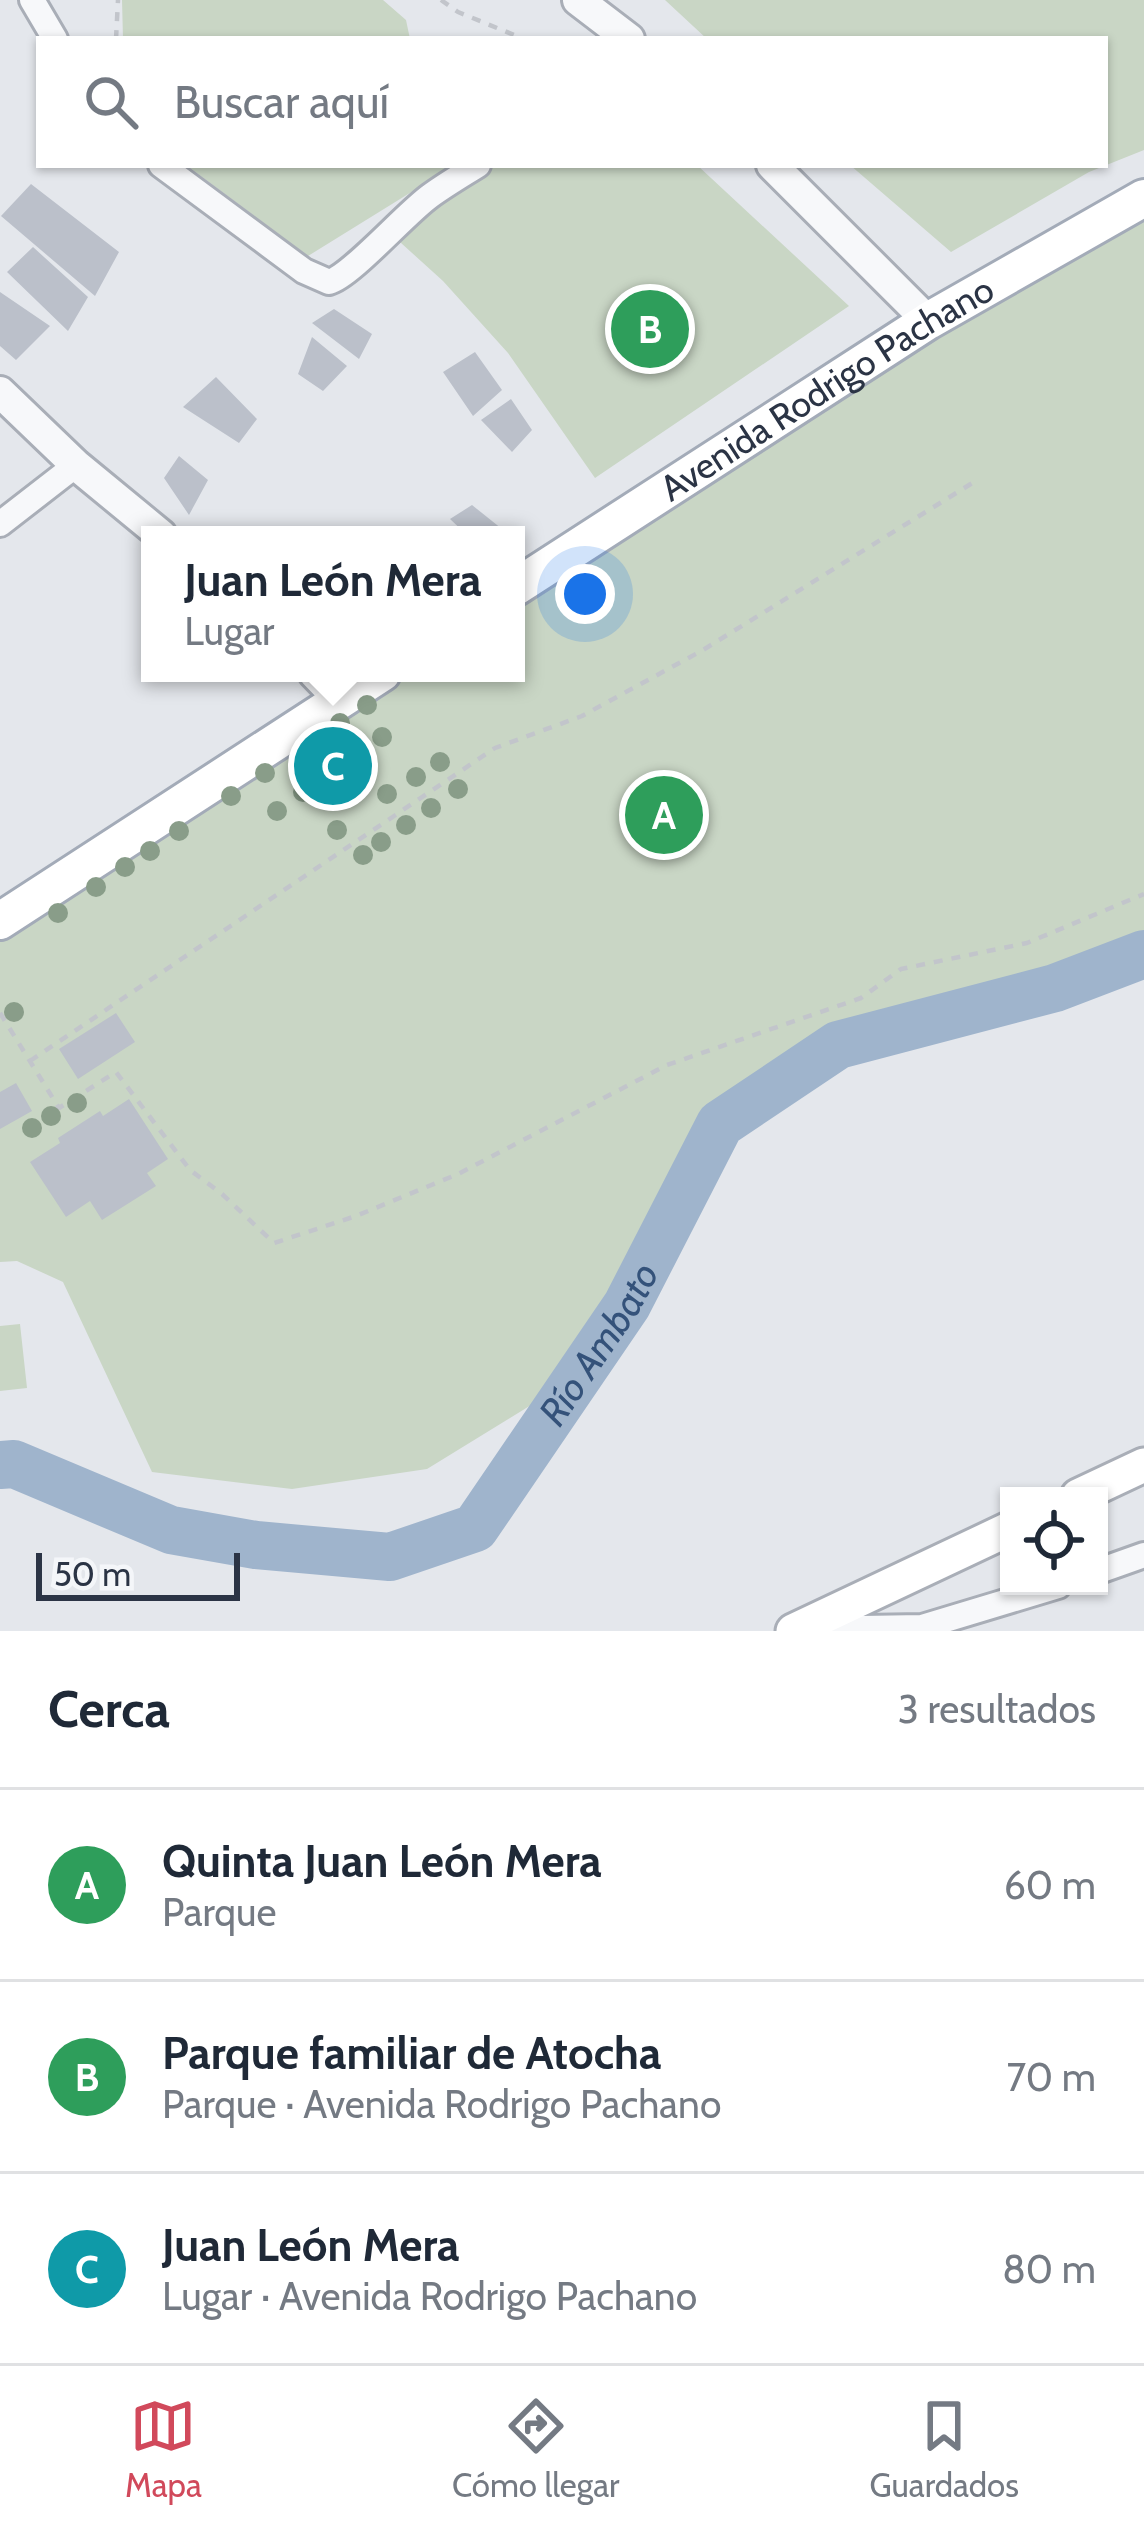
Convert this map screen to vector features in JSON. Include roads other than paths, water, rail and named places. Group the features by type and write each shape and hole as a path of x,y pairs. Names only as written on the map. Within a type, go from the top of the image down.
{"main road":[{"name":"Avenida Rodrigo Pachano","path":"525,556 1144,176"},
{"name":"Avenida Rodrigo Pachano","path":"525,580 920,312 1144,198"},
{"path":"4,901 331,683"},
{"path":"1097,1487 1144,1465"},
{"path":"794,1630 1000,1533"}],"street":[{"path":"32,0 53,36"},
{"path":"578,0 625,36"},
{"path":"164,168 304,271 329,282 350,271 429,197 473,168"},
{"path":"775,168 920,312"},
{"path":"0,392 76,465 150,526"},
{"path":"0,524 76,465"},
{"path":"1108,1568 1144,1555"},
{"path":"794,1630 922,1627 1028,1595"}],"waterway":[{"name":"Río Ambato","path":"0,1465 14,1464 171,1530 256,1545 390,1557 475,1528 627,1305 720,1124 838,1045 1055,988 1144,954"}],"place":[{"name":"Parque familiar de Atocha","path":"650,329"},
{"name":"Juan León Mera","path":"333,766"},
{"name":"Quinta Juan León Mera","path":"664,815"}]}
